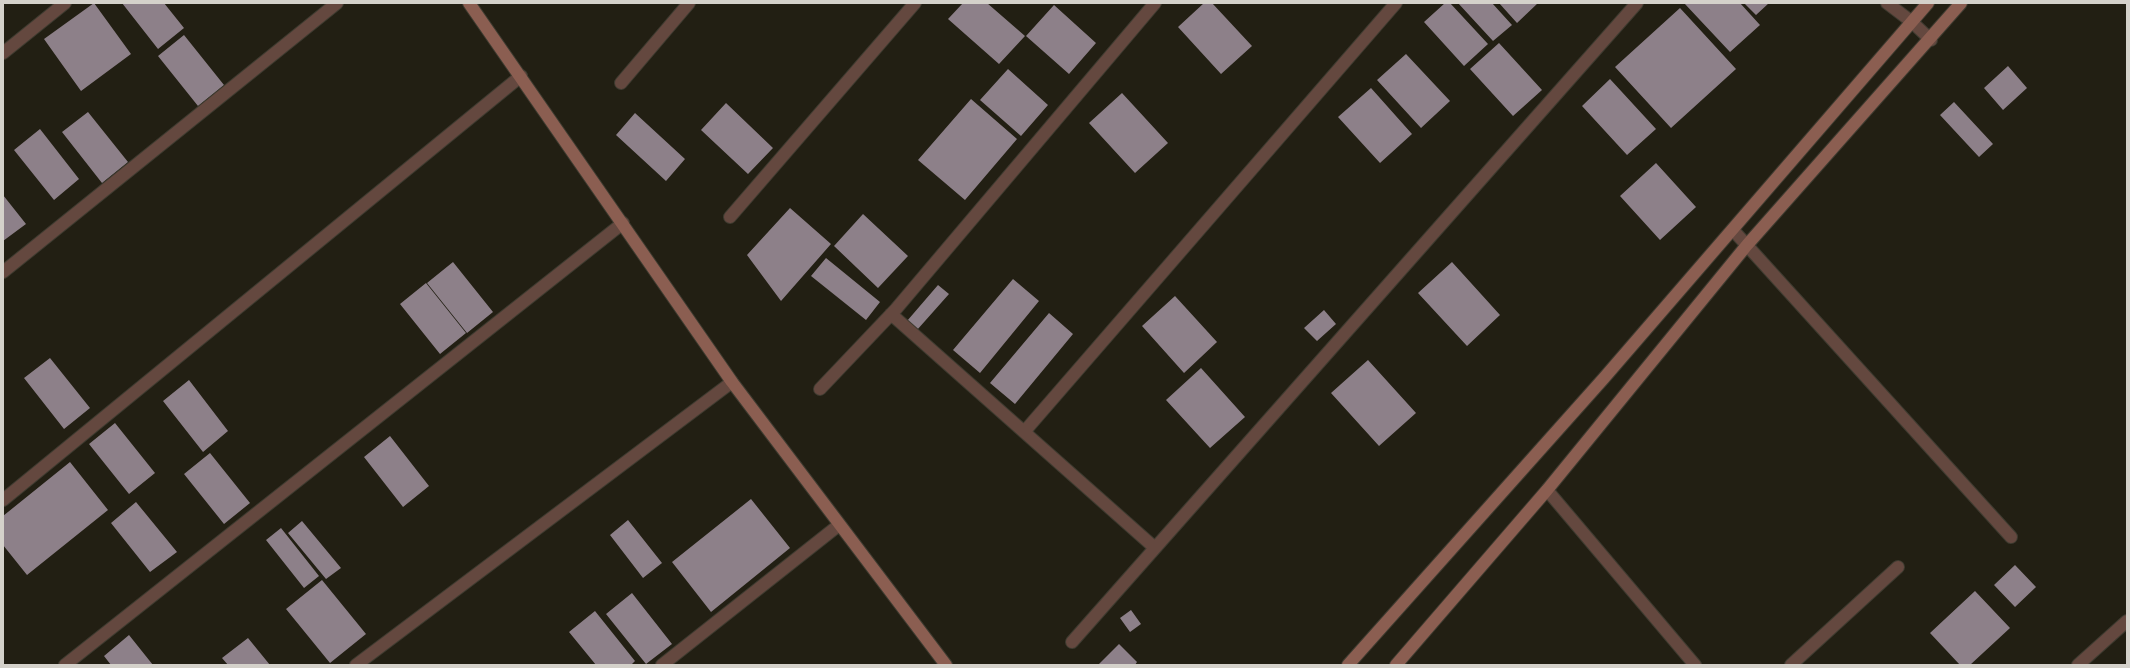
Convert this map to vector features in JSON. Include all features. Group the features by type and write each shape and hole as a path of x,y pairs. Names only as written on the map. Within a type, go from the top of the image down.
{"street":[{"path":"3,53 65,3"},
{"path":"3,272 337,3"},
{"path":"469,3 732,382 940,663"},
{"path":"620,83 689,3"},
{"path":"730,217 915,3"},
{"path":"820,389 891,314 1156,3"},
{"path":"1024,432 1396,3"},
{"path":"1072,642 1637,3"},
{"path":"1887,3 1912,22 1931,40"},
{"path":"1348,665 1604,378 1928,3"},
{"path":"1396,665 1547,490 1747,245 1931,40 1961,3"},
{"path":"3,500 521,76"},
{"path":"65,665 623,223"},
{"path":"1733,230 2011,536"},
{"path":"891,314 1155,548"},
{"path":"356,665 732,382"},
{"path":"1547,490 1695,665"},
{"path":"662,665 839,525"},
{"path":"1791,665 1898,567"},
{"path":"2078,665 2127,621"}],"building":[{"path":"94,3 131,54 81,91 44,39"},
{"path":"122,3 164,3 184,28 158,49"},
{"path":"963,3 987,3 1025,36 999,64 948,19"},
{"path":"1204,3 1212,3 1252,46 1221,74 1178,27"},
{"path":"1445,3 1450,3 1488,44 1464,66 1424,22"},
{"path":"1458,3 1492,3 1512,25 1493,41"},
{"path":"1499,3 1538,3 1517,23"},
{"path":"1684,3 1740,3 1760,25 1730,52"},
{"path":"1744,3 1769,3 1756,15"},
{"path":"1054,5 1096,43 1069,74 1026,36"},
{"path":"1680,8 1736,69 1671,128 1615,67"},
{"path":"184,35 224,85 198,106 158,56"},
{"path":"1499,43 1542,90 1513,116 1470,69"},
{"path":"1406,54 1450,101 1421,128 1377,80"},
{"path":"2008,66 2027,88 2003,110 1984,88"},
{"path":"1008,69 1048,105 1021,136 980,100"},
{"path":"1610,79 1656,129 1627,155 1582,106"},
{"path":"1371,88 1412,134 1380,163 1338,117"},
{"path":"1122,93 1168,143 1135,173 1089,123"},
{"path":"971,99 1017,139 965,200 918,160"},
{"path":"1954,102 1993,144 1979,157 1940,115"},
{"path":"726,103 773,148 748,174 701,130"},
{"path":"88,112 128,162 102,183 62,132"},
{"path":"635,113 685,159 666,181 616,135"},
{"path":"40,129 79,179 54,200 14,150"},
{"path":"1656,163 1696,207 1660,240 1620,196"},
{"path":"3,195 26,224 3,241"},
{"path":"790,208 831,244 781,301 747,255"},
{"path":"863,214 908,256 878,288 834,246"},
{"path":"826,258 880,302 866,320 811,276"},
{"path":"453,262 493,312 467,333 427,283"},
{"path":"1452,262 1500,315 1467,346 1418,293"},
{"path":"1013,279 1039,301 980,373 953,350"},
{"path":"426,283 466,333 440,354 400,304"},
{"path":"938,285 949,294 917,330 907,321"},
{"path":"1175,296 1217,342 1184,373 1142,326"},
{"path":"1324,310 1336,324 1317,341 1304,328"},
{"path":"1049,313 1073,334 1015,404 990,383"},
{"path":"50,358 90,408 64,429 24,378"},
{"path":"1368,360 1416,413 1379,446 1331,393"},
{"path":"1201,368 1245,417 1210,448 1166,400"},
{"path":"189,380 228,431 203,452 163,401"},
{"path":"115,423 155,473 129,494 89,444"},
{"path":"390,436 429,486 403,507 364,457"},
{"path":"210,453 250,503 224,524 184,474"},
{"path":"70,462 108,510 27,575 3,545 3,516"},
{"path":"751,499 790,548 711,612 672,562"},
{"path":"136,502 177,552 150,572 111,523"},
{"path":"628,520 662,563 643,578 610,535"},
{"path":"302,521 341,568 326,579 288,533"},
{"path":"281,528 319,576 304,588 266,540"},
{"path":"2015,565 2036,587 2015,607 1994,585"},
{"path":"322,580 366,634 330,663 286,609"},
{"path":"1975,591 2010,628 1970,665 1960,665 1930,633"},
{"path":"632,593 672,644 646,664 606,614"},
{"path":"1131,610 1141,624 1130,632 1120,618"},
{"path":"595,611 635,661 631,665 596,665 569,632"},
{"path":"129,635 153,665 111,665 104,656"},
{"path":"248,638 270,665 228,665 222,658"},
{"path":"1119,644 1137,662 1135,665 1098,665"}]}
